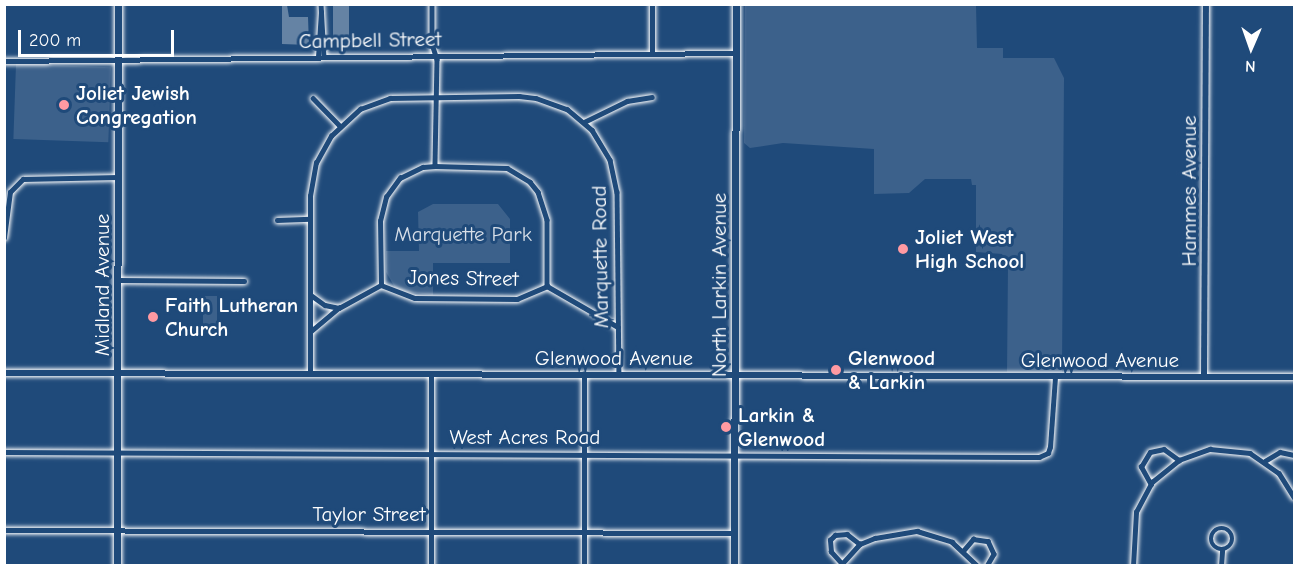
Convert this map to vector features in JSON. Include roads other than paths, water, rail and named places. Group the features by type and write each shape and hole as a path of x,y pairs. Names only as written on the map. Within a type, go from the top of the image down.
{"main road":[{"name":"Midland Avenue","path":"117,566 118,4"},
{"name":"North Larkin Avenue","path":"734,566 736,4"}],"street":[{"path":"321,4 324,57"},
{"path":"432,4 437,97 435,166"},
{"path":"652,4 652,53"},
{"name":"Hammes Avenue","path":"1204,377 1206,4"},
{"path":"318,57 321,12"},
{"name":"Campbell Street","path":"4,61 118,61 435,54 736,53"},
{"name":"Marquette Road","path":"310,374 310,219 316,163 340,126 374,103 407,96 536,98 567,109 584,122 602,143 614,175 619,375"},
{"path":"313,98 340,126"},
{"path":"584,122 627,101 652,98"},
{"path":"381,285 380,221 386,197 400,178 423,167 435,166 507,168 530,182 538,192 547,220 547,286"},
{"path":"4,238 7,191 17,183 29,177 118,177"},
{"path":"277,220 310,219"},
{"path":"118,280 244,281"},
{"name":"Jones Street","path":"310,332 339,308 381,285 415,298 517,298 547,286 618,327"},
{"path":"310,295 325,305 339,308"},
{"name":"Glenwood Avenue","path":"4,374 1294,377"},
{"path":"584,374 584,566"},
{"path":"431,375 431,566"},
{"name":"West Acres Road","path":"4,452 734,456 1045,455 1050,447 1055,376"},
{"path":"1133,566 1132,527 1136,512 1150,485 1179,460 1223,448 1250,453 1265,461 1293,487 1294,497"},
{"path":"1150,485 1141,466 1150,452 1164,449 1179,460"},
{"path":"1265,461 1280,452 1294,455"},
{"path":"1224,529 1233,538 1229,548 1222,550 1216,548 1212,538 1217,530 1224,529"},
{"name":"Taylor Street","path":"4,530 734,533"},
{"path":"861,544 847,534 834,535 830,540 831,552 841,564 861,544 888,533 917,531 940,536 963,551 978,566"},
{"path":"963,551 973,539 988,541 994,554 987,566"},
{"path":"1221,566 1222,550"}],"place":[{"name":"Joliet Jewish Congregation","path":"64,105"},
{"name":"Joliet West High School","path":"903,249"},
{"name":"Faith Lutheran Church","path":"153,317"},
{"name":"Glenwood & Larkin","path":"836,370"},
{"name":"Larkin & Glenwood","path":"726,427"}],"park label":[{"name":"Marquette Park","path":"463,234"}]}
